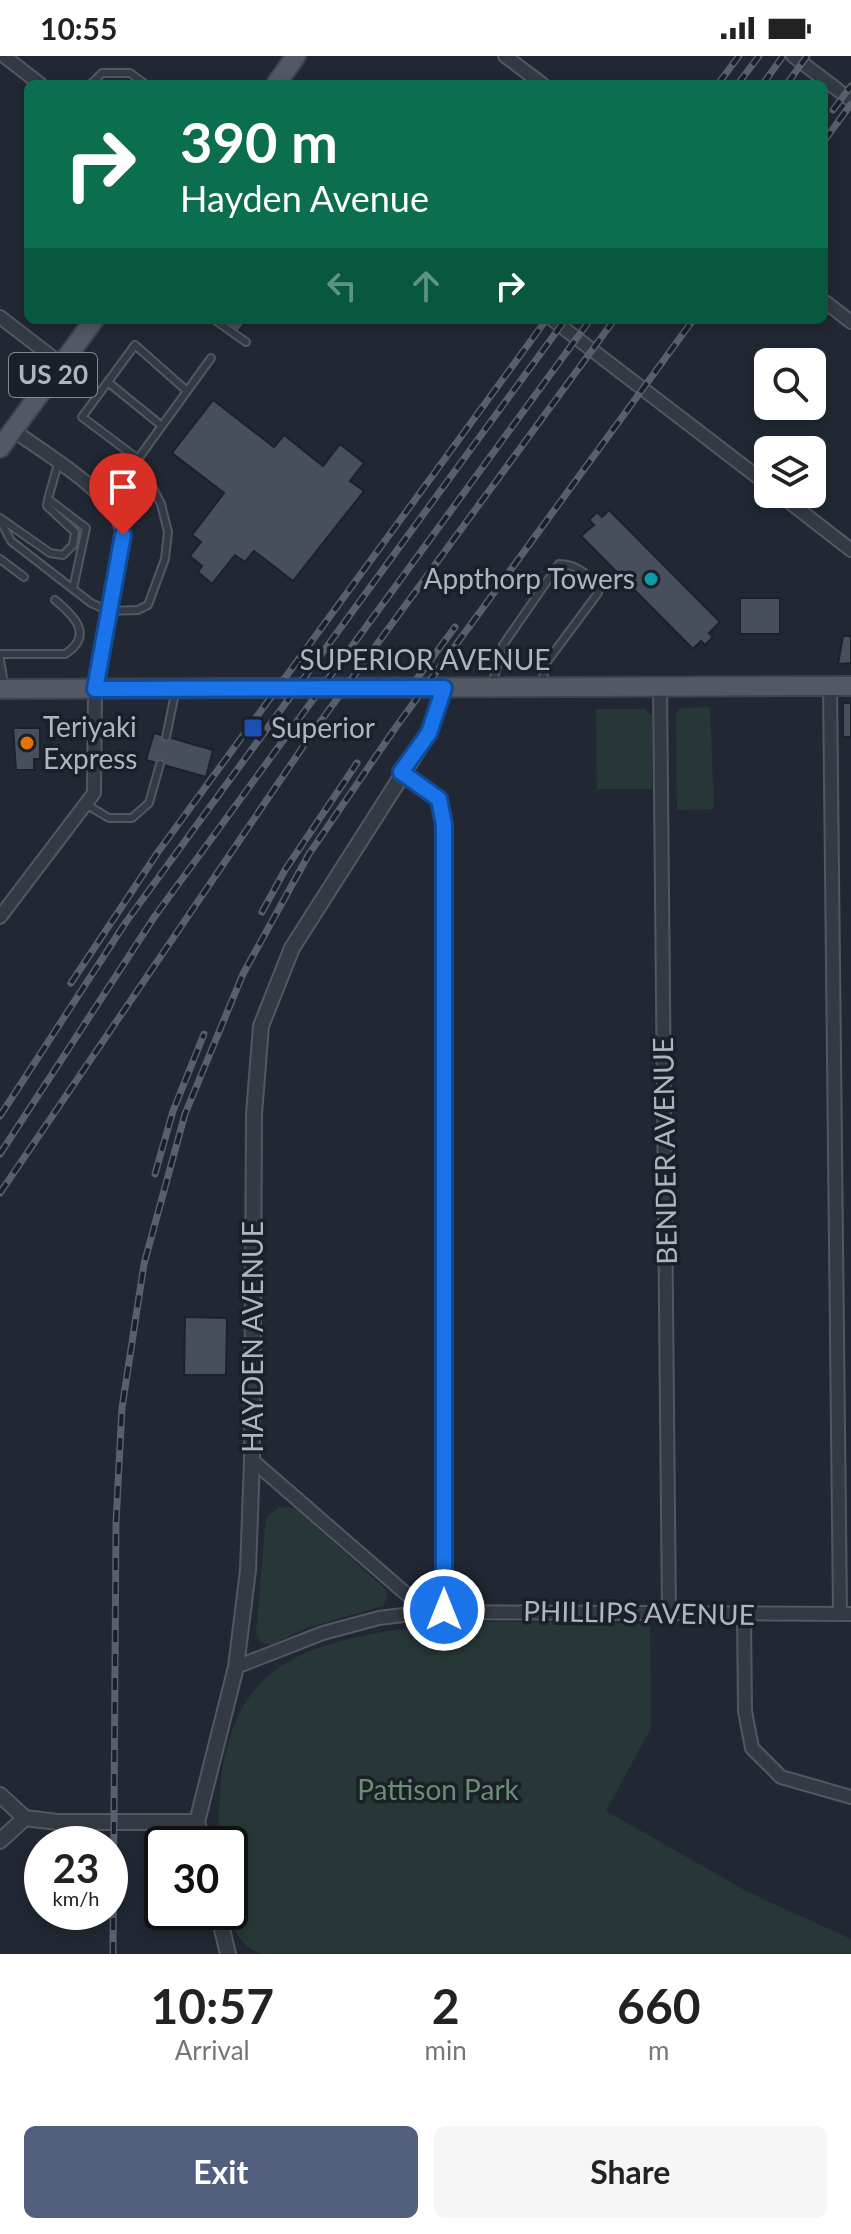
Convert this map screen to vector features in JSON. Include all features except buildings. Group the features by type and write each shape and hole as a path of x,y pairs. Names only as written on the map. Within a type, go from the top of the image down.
{"main road":[{"path":"279,80 296,56"},
{"name":"US 20","path":"0,448 91,324"},
{"name":"SUPERIOR AVENUE","path":"2,689 851,686"}],"street":[{"path":"4,56 35,80"},
{"path":"505,56 537,80"},
{"path":"793,56 825,80"},
{"path":"828,83 851,100"},
{"path":"828,304 851,322"},
{"path":"0,317 61,364"},
{"path":"558,324 754,474"},
{"path":"0,917 94,793 95,689 122,546 121,523 103,498 13,430"},
{"path":"797,508 851,550"},
{"path":"830,686 845,1614"},
{"name":"BENDER AVENUE","path":"660,687 669,1614"},
{"name":"HAYDEN AVENUE","path":"197,1822 236,1667 248,1570 252,1460 254,1114 261,1026 292,948 401,772 429,733 444,688"},
{"path":"401,772 439,799 444,825 444,1610"},
{"path":"252,1460 427,1612"},
{"name":"PHILLIPS AVENUE","path":"236,1667 323,1633 379,1618 444,1610 845,1614"},
{"path":"744,1614 745,1711 752,1748 781,1777 851,1797"},
{"path":"0,1795 25,1818 57,1822 197,1822 198,1826"},
{"path":"0,1841 25,1818"},
{"path":"222,1930 228,1954"}],"lane":[{"path":"95,80 102,73 130,73 140,80"},
{"path":"221,324 246,342"},
{"path":"0,519 11,541 73,589 109,611 138,610 148,605 157,589 165,559 168,532 161,504 138,459 82,417 135,345 187,391"},
{"path":"103,498 138,459 211,358"},
{"path":"109,383 162,426"},
{"path":"0,519 50,553 63,555 73,545 75,532 47,506 58,464"},
{"path":"48,499 86,528 73,589"},
{"path":"0,559 24,577"},
{"path":"491,688 503,645 559,564 575,565 592,579 598,593 546,663 541,688"},
{"path":"2,689 0,657 65,654 71,650 80,629 77,619 55,600"},
{"path":"166,737 176,689"},
{"path":"87,805 109,818 132,818 149,803 160,764"}],"green space":[{"path":"710,707 714,809 677,810 676,713 680,708"},
{"path":"596,709 644,709 652,716 652,789 597,789"},
{"path":"279,1507 296,1508 386,1590 387,1599 382,1606 306,1628 271,1645 260,1642 256,1633 266,1518"},
{"name":"Pattison Park","path":"463,1621 650,1624 651,1728 606,1811 748,1892 851,1939 851,1954 261,1954 247,1946 236,1930 248,1930 248,1826 220,1826 221,1780 232,1731 251,1695 278,1668 313,1650 356,1637"}],"railway":[{"path":"721,80 739,56"},
{"path":"741,80 759,56"},
{"path":"766,80 783,56"},
{"path":"790,80 807,56"},
{"path":"833,110 851,86"},
{"path":"828,136 851,104"},
{"path":"71,983 158,852 543,324"},
{"path":"0,1116 126,922 562,324"},
{"path":"0,1154 155,916 587,324"},
{"path":"0,1193 315,729 611,324"},
{"path":"113,1954 116,1523 122,1408 144,1264 185,1114 243,974 309,854 396,727 690,324"},
{"path":"410,688 455,627"},
{"path":"262,912 285,870 357,763"},
{"path":"155,1174 173,1111 204,1034"}],"place":[{"name":"Appthorp Towers","path":"651,579"},
{"name":"Superior","path":"253,728"},
{"name":"Teriyaki Express","path":"27,743"}],"route":[{"path":"123,535 95,689 444,688 429,733 401,772 439,799 444,825 444,1610"}]}
